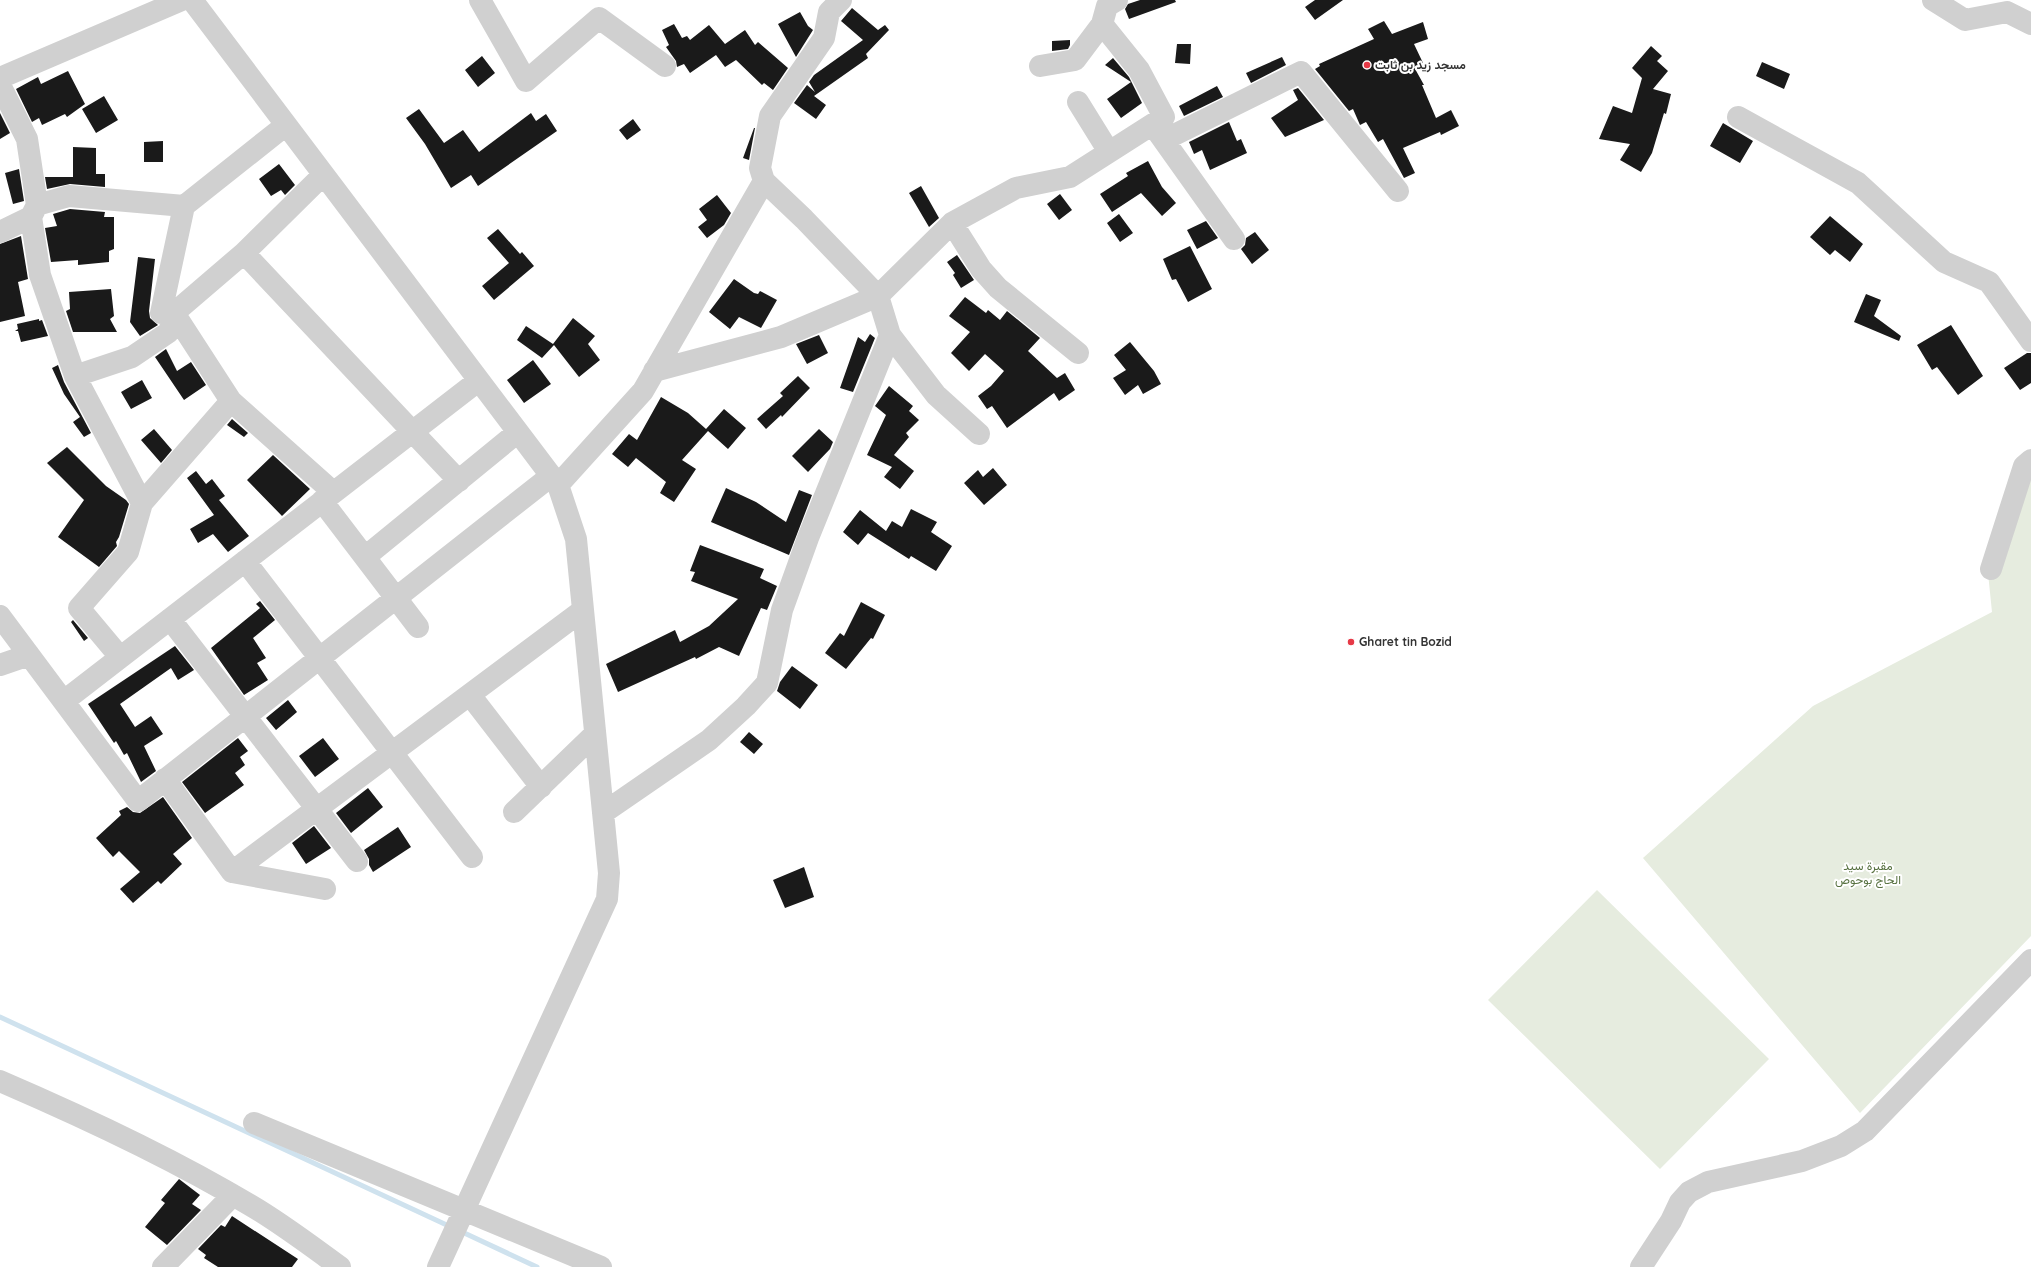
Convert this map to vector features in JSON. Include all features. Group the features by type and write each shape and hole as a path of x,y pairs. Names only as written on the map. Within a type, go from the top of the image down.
{"street":[{"path":"0,78 182,0"},
{"path":"192,0 478,381 555,481 576,539 609,873 607,899 438,1267"},
{"path":"480,0 526,81 599,18 665,66"},
{"path":"841,0 829,12 824,38 770,116 760,168 764,181 804,219 878,296 890,335 936,395 979,434"},
{"path":"1040,66 1075,60 1102,24 1107,6 1117,0"},
{"path":"1933,0 1966,20 2007,12 2031,24"},
{"path":"1102,24 1140,70 1164,117 1158,132"},
{"path":"654,371 781,337 878,296 952,223 1016,188 1070,177 1109,152 1301,72 1398,191"},
{"path":"0,85 27,139 40,275 76,376 142,503"},
{"path":"1078,102 1109,152"},
{"path":"1738,117 1858,184 1944,262 1989,282 2031,341"},
{"path":"174,313 161,313 184,206 286,125"},
{"path":"1158,132 1234,240"},
{"path":"76,376 132,357 169,332 174,313 244,253 323,175"},
{"path":"0,616 138,801 396,598 555,481 643,391 764,181"},
{"path":"0,232 34,211 69,196 184,206"},
{"path":"952,223 981,269 998,288 1078,353"},
{"path":"244,253 459,481"},
{"path":"174,313 231,401 328,497 365,557 418,627"},
{"path":"603,813 709,740 746,706 767,683 782,610 808,538 890,335"},
{"path":"64,701 478,381"},
{"path":"120,657 79,608 128,552 142,503 231,401"},
{"path":"365,557 518,432"},
{"path":"1991,568 2024,466 2031,460"},
{"path":"245,561 472,857"},
{"path":"232,872 583,610"},
{"path":"170,619 357,860"},
{"path":"0,665 30,655"},
{"path":"470,695 541,786"},
{"path":"514,812 595,734"},
{"path":"165,779 232,872 325,889"},
{"path":"1640,1267 1671,1221 1680,1202 1689,1192 1708,1182 1802,1161 1841,1146 1865,1131 2031,960"},
{"path":"0,1081 88,1119 156,1152 252,1206 340,1267"},
{"path":"254,1123 601,1267"},
{"path":"162,1267 233,1195"}],"green space":[{"name":"مقبرة سيد الحاج بوحوص","path":"2031,457 2031,936 1860,1113 1643,858 1813,706 1992,612 1988,573"},
{"path":"1597,890 1769,1059 1660,1169 1488,1000"}],"building":[{"path":"1140,0 1175,0 1176,2 1129,19 1125,9 1128,4"},
{"path":"1315,0 1343,0 1315,20 1305,7"},
{"path":"852,8 878,30 885,25 889,30 866,54 868,58 814,96 826,105 816,119 794,103 807,85 815,92 809,82 814,75 863,40 841,21"},
{"path":"800,12 808,26 813,30 796,57 778,24"},
{"path":"1384,21 1392,34 1423,22 1428,39 1414,44 1423,63 1414,67 1424,85 1422,85 1436,118 1451,110 1459,126 1441,135 1440,132 1403,148 1415,173 1404,178 1383,139 1378,142 1366,122 1360,125 1353,109 1349,111 1315,69 1320,66 1319,64 1374,39 1368,29"},
{"path":"674,24 682,38 687,36 690,40 709,25 725,44 745,30 755,45 758,42 788,68 773,90 764,83 762,85 736,60 725,67 716,55 690,73 684,64 677,67 676,61 666,47 669,45 662,30"},
{"path":"1070,40 1068,49 1052,51 1052,41"},
{"path":"1177,44 1191,44 1190,64 1175,63"},
{"path":"1651,46 1662,56 1657,61 1668,71 1653,89 1671,94 1666,114 1664,113 1652,153 1641,172 1620,160 1630,144 1599,139 1613,106 1632,113 1642,78 1632,68"},
{"path":"482,56 495,73 478,87 465,70"},
{"path":"1282,57 1286,65 1251,83 1246,73"},
{"path":"1113,58 1129,77 1142,103 1121,118 1107,99 1131,82 1105,65"},
{"path":"1762,62 1790,74 1784,89 1756,76"},
{"path":"68,71 85,104 67,117 65,114 42,125 39,118 32,122 16,89 38,77 41,84"},
{"path":"1217,86 1223,97 1184,116 1179,106"},
{"path":"1298,88 1324,120 1285,137 1271,118 1298,100 1293,90"},
{"path":"104,96 118,120 96,133 82,109"},
{"path":"419,109 444,143 463,130 479,152 531,113 536,121 546,114 557,131 478,186 471,175 451,188 425,144 406,118"},
{"path":"0,113 10,133 0,139"},
{"path":"633,119 641,130 627,140 619,130"},
{"path":"1229,122 1237,141 1241,139 1247,153 1210,170 1202,150 1194,154 1189,142"},
{"path":"1723,123 1753,141 1740,163 1710,146"},
{"path":"755,128 749,160 743,158"},
{"path":"163,141 163,162 144,162 144,142"},
{"path":"73,147 96,148 96,174 105,174 105,187 70,184 47,189 45,177 73,177"},
{"path":"1148,161 1162,187 1176,203 1162,216 1141,193 1112,212 1100,194 1128,176 1126,173"},
{"path":"279,164 295,185 285,195 281,190 271,196 259,179"},
{"path":"19,169 24,201 13,204 5,173"},
{"path":"921,186 939,218 929,227 909,193"},
{"path":"1060,194 1072,210 1059,220 1047,204"},
{"path":"717,195 731,213 724,225 707,238 698,227 707,220 699,209"},
{"path":"70,209 105,212 104,217 114,217 114,249 109,251 109,262 78,265 78,260 51,262 45,228 57,226 53,214"},
{"path":"1119,214 1133,233 1120,242 1107,223"},
{"path":"1830,216 1863,244 1850,262 1835,250 1830,255 1810,237"},
{"path":"1206,221 1218,238 1197,249 1187,230"},
{"path":"498,229 520,254 522,252 534,266 494,300 482,286 509,263 487,238"},
{"path":"1255,232 1269,250 1252,264 1241,249 1245,245 1246,238"},
{"path":"21,236 28,279 18,282 25,316 0,322 0,244"},
{"path":"1190,246 1212,289 1188,302 1176,279 1172,280 1163,259"},
{"path":"957,255 974,280 961,288 953,275 955,273 947,262"},
{"path":"138,257 155,259 149,311 150,318 158,325 140,336 130,322"},
{"path":"734,279 754,293 758,294 760,291 777,300 761,328 739,317 730,329 709,312"},
{"path":"111,289 114,316 110,319 117,332 73,332 66,311 70,309 69,292"},
{"path":"1866,294 1881,300 1874,316 1901,336 1899,341 1854,322"},
{"path":"965,297 986,313 988,310 1000,320 1007,311 1040,338 1028,351 1057,378 1065,373 1075,390 1059,401 1054,393 1007,428 992,406 987,409 978,396 991,386 1004,371 985,354 969,371 951,353 970,332 949,316"},
{"path":"573,318 595,336 588,344 600,360 579,377 554,345 542,358 517,340 526,326 553,344"},
{"path":"39,319 39,321 42,320 48,336 21,342 18,331 15,331 18,329 17,324"},
{"path":"1951,325 1983,376 1958,395 1937,367 1932,370 1917,345"},
{"path":"870,334 875,338 853,392 840,388 858,337 865,342"},
{"path":"819,335 828,353 807,364 796,344"},
{"path":"1130,342 1154,371 1161,384 1143,394 1138,385 1125,395 1113,378 1126,370 1114,355"},
{"path":"166,349 177,371 191,362 206,385 184,400 155,357"},
{"path":"2027,353 2031,353 2031,383 2020,390 2004,368"},
{"path":"533,360 551,384 524,403 507,380"},
{"path":"58,365 64,382 91,433 84,437 73,422 80,417 64,394 52,368"},
{"path":"798,376 810,388 782,417 781,415 766,429 757,419 783,396 780,393"},
{"path":"142,380 152,398 131,409 121,392"},
{"path":"889,386 913,406 909,411 919,420 906,433 909,437 894,455 914,471 900,489 884,477 892,467 867,455 886,415 875,406"},
{"path":"661,397 688,413 706,429 724,409 746,428 728,449 708,431 682,460 696,469 674,502 660,493 666,482 636,458 628,467 612,454 629,434 637,440"},
{"path":"232,419 248,433 244,437 227,425"},
{"path":"154,429 172,450 161,463 141,440"},
{"path":"819,429 833,442 830,449 808,472 792,456"},
{"path":"67,447 106,486 126,500 129,504 119,537 116,542 117,546 99,567 58,537 84,500 47,463"},
{"path":"273,455 310,489 282,516 247,480"},
{"path":"993,468 1007,485 984,505 964,483 978,470 983,477"},
{"path":"196,471 206,484 212,479 225,496 219,500 249,536 228,552 213,534 198,543 190,529 214,515 187,478"},
{"path":"726,488 756,502 786,522 799,490 812,495 789,555 711,522"},
{"path":"911,509 937,522 931,532 952,546 936,571 911,556 909,559 868,533 858,545 843,532 860,510 886,531 892,521 902,527"},
{"path":"700,545 764,569 760,578 777,586 767,610 761,608 739,656 719,647 696,659 695,657 618,692 606,664 675,630 680,642 709,626 738,599 691,581 695,572 690,571"},
{"path":"260,601 275,620 253,638 266,658 257,663 268,680 244,695 211,648 260,608 256,604"},
{"path":"861,602 885,615 873,639 871,638 846,669 825,653 840,633 844,636"},
{"path":"73,620 88,638 84,641 71,622"},
{"path":"175,646 194,670 178,680 171,668 120,704 135,727 151,716 163,734 144,746 156,771 141,782 127,753 124,755 116,741 114,743 88,704"},
{"path":"792,666 818,685 800,709 777,691 780,682"},
{"path":"288,700 297,712 276,730 266,718"},
{"path":"749,732 763,744 754,754 740,742"},
{"path":"238,738 248,751 240,757 245,765 235,773 244,785 205,813 182,782"},
{"path":"323,738 339,759 315,777 299,756"},
{"path":"368,788 383,807 351,833 336,813"},
{"path":"163,797 192,838 173,854 182,864 161,884 158,881 133,903 120,889 140,872 119,851 113,857 96,838 121,815 119,811 127,807 133,812 140,813"},
{"path":"314,826 331,848 306,864 292,843"},
{"path":"398,827 411,847 373,872 369,865 369,859 364,850"},
{"path":"804,867 814,897 785,908 773,880"},
{"path":"179,1179 200,1195 192,1204 201,1210 167,1245 145,1227 165,1203 161,1200"},
{"path":"232,1216 298,1259 292,1267 218,1267 204,1258 206,1255 198,1249 221,1225 225,1227"}],"waterway":[{"path":"0,1017 451,1227"},
{"path":"460,1231 537,1267"}],"place":[{"name":"مسجد زيد بن ثابت","path":"1367,65"},
{"name":"Gharet tin Bozid","path":"1351,642"}]}
